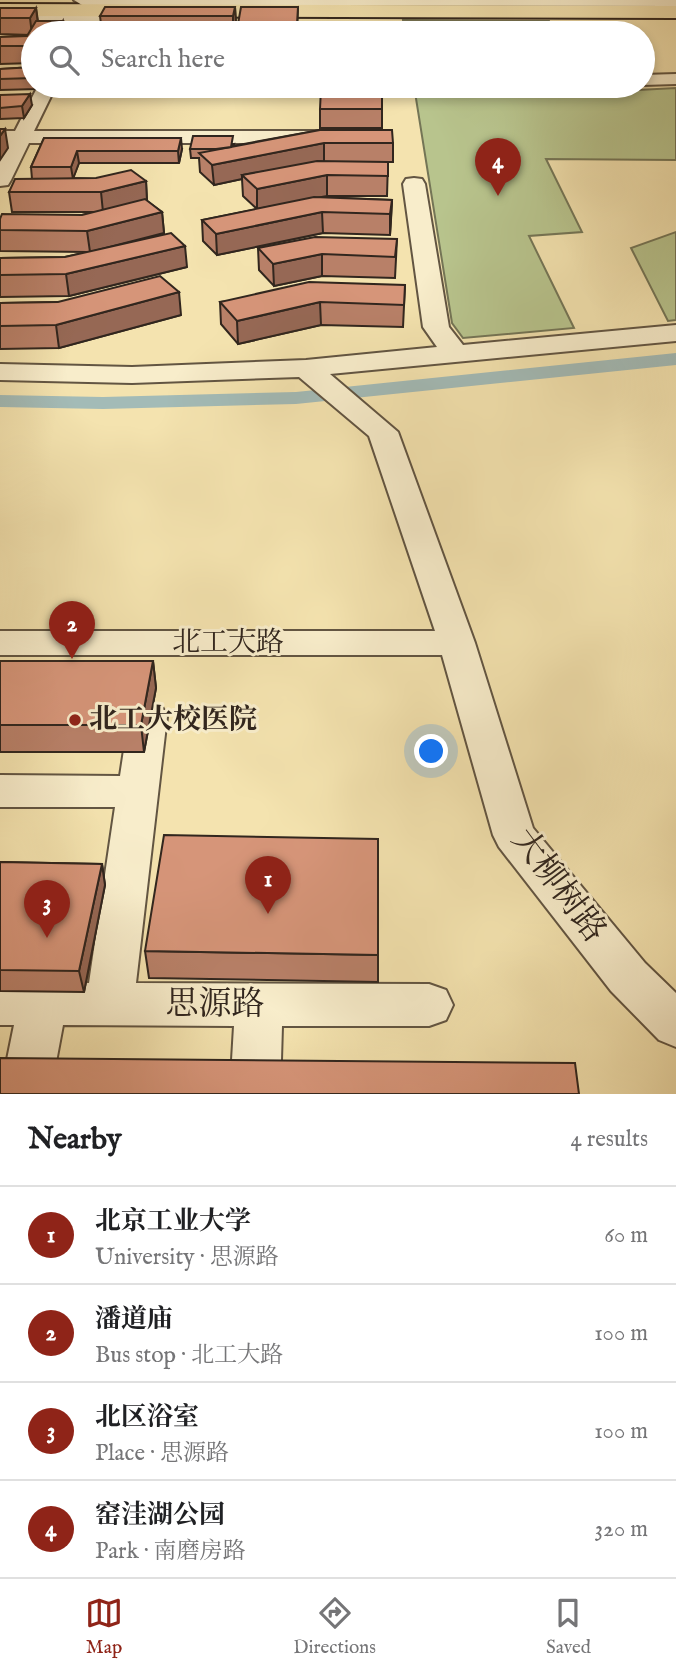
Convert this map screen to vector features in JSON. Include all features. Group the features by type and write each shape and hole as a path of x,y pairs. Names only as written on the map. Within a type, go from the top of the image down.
{"main road":[{"path":"0,10 624,9 676,3"},
{"path":"0,4 624,9 676,15"}],"street":[{"path":"65,0 170,8 226,9"},
{"path":"170,8 676,3"},
{"path":"0,16 81,16 170,8 248,5"},
{"path":"170,8 676,15"},
{"path":"79,21 81,16"},
{"path":"655,80 676,79"},
{"path":"0,180 41,98"},
{"path":"0,137 348,137"},
{"path":"414,184 436,327 456,355"},
{"path":"0,372 322,381 456,355 676,332"},
{"name":"大柳树路","path":"322,381 383,432 457,643 514,835 628,977 676,1025"},
{"name":"北工大路","path":"0,643 457,643"},
{"path":"110,1004 108,871 138,792 148,718"},
{"path":"0,791 138,792"},
{"path":"21,1004 25,1094"},
{"name":"思源路","path":"21,1004 429,1005"},
{"path":"256,1094 259,1005"}],"green space":[{"path":"403,20 549,21 403,21"},
{"path":"676,88 676,160 546,159 582,232 529,236 574,328 463,338 452,323 416,98 655,98 655,89"},
{"path":"676,232 676,320 668,321 631,248"}],"building":[{"path":"105,7 235,7 233,16 100,16"},
{"path":"241,7 298,7 297,21 239,21"},
{"path":"0,8 36,8 30,18 0,18"},
{"path":"21,36 21,46 0,46 0,37"},
{"path":"21,68 21,78 0,79 0,69"},
{"path":"21,94 21,98 27,98 22,106 0,108 0,95"},
{"path":"321,98 382,98 382,109 320,109"},
{"path":"320,130 392,130 393,143 324,143 212,165 199,153"},
{"path":"193,136 233,136 231,147 190,149"},
{"path":"44,138 181,138 178,151 77,151 71,167 31,167"},
{"path":"317,161 388,162 388,176 327,175 257,189 242,175"},
{"path":"131,170 146,181 101,192 9,192 15,179 96,178"},
{"path":"314,197 392,200 390,214 322,212 216,234 202,220"},
{"path":"145,199 162,212 87,231 0,230 2,214 82,215"},
{"path":"171,233 185,246 66,274 0,275 0,258 65,257"},
{"path":"315,237 397,239 395,257 322,254 273,264 258,248"},
{"path":"160,276 179,292 56,325 0,326 0,303 58,302"},
{"path":"309,282 405,285 404,305 320,302 237,321 220,302"},
{"path":"0,661 153,661 141,725 0,725"},
{"path":"164,835 378,839 378,955 145,951"},
{"path":"0,862 102,864 79,971 0,970"},
{"path":"0,1058 575,1063 579,1094 0,1094"}],"waterway":[{"path":"0,401 103,403 296,398 676,359"}],"place":[{"name":"窑洼湖公园","path":"498,196"},
{"name":"潘道庙","path":"72,659"},
{"name":"北工大校医院","path":"75,720"},
{"name":"北京工业大学","path":"268,914"},
{"name":"北区浴室","path":"47,938"}]}
